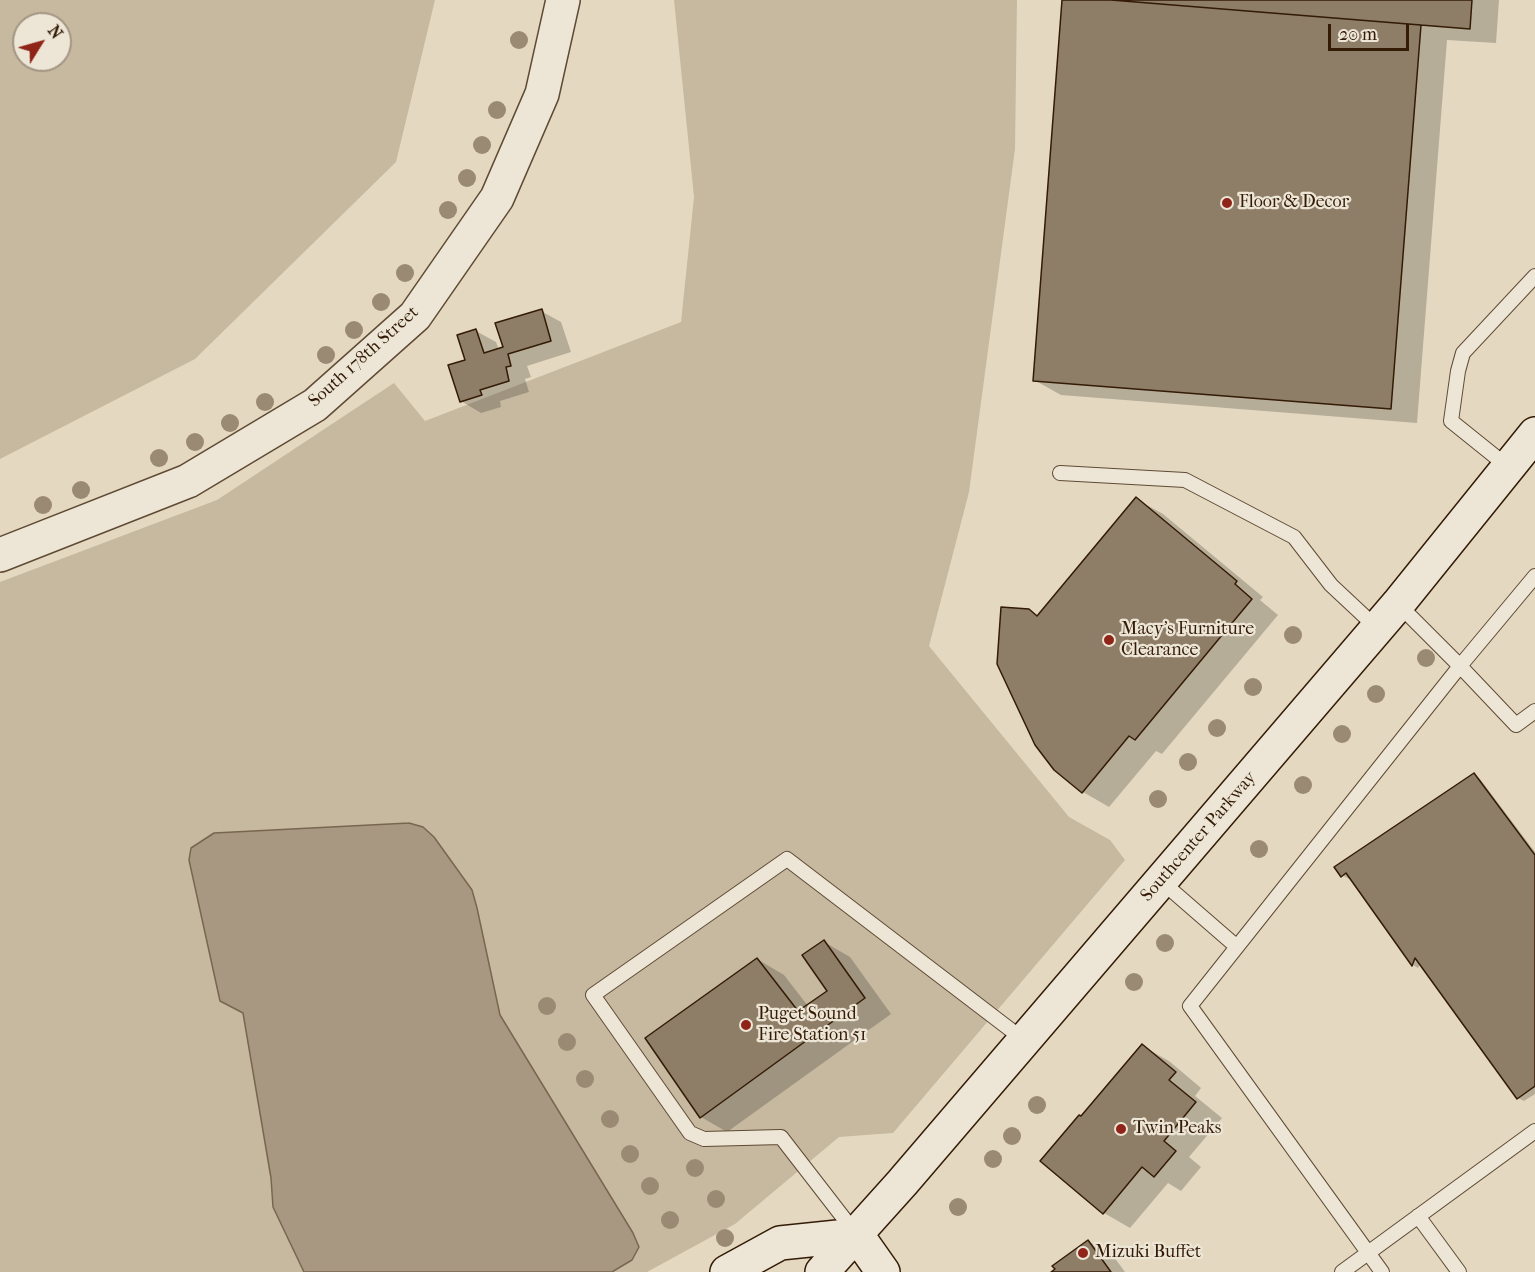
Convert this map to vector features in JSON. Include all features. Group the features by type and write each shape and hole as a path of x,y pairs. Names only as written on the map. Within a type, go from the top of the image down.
{"main road":[{"name":"South 178th Street","path":"0,555 188,481 315,405 415,316 497,198 542,94 563,0"},
{"name":"Southcenter Parkway","path":"822,1272 857,1235 1387,616 1535,434"},
{"path":"726,1272 780,1243 857,1235 882,1272"}],"lane":[{"path":"1507,466 1451,421 1458,371 1463,353 1535,276"},
{"path":"1060,473 1185,480 1294,537 1331,585 1387,616 1460,666 1516,725 1535,711"},
{"path":"1382,1272 1190,1006 1460,666 1535,576"},
{"path":"857,1235 781,1137 704,1139 690,1133 593,995 787,859 1024,1040"},
{"path":"1161,881 1237,947"},
{"path":"1342,1272 1535,1131"},
{"path":"1418,1216 1459,1272"}],"shaded area":[{"path":"0,0 435,0 396,162 195,359 0,459"},
{"path":"674,0 1017,0 1015,149 969,492 929,646 1069,817 1110,840 1125,860 893,1133 839,1137 735,1224 647,1272 0,1272 0,582 217,500 394,383 425,421 681,322 694,197"},
{"path":"409,823 423,827 434,837 472,890 500,1015 633,1233 639,1247 632,1260 612,1272 304,1272 273,1207 271,1178 243,1013 220,1001 189,860 191,848 214,833"}],"building":[{"name":"Floor & Decor","path":"1062,0 1111,0 1421,25 1391,409 1033,381"},
{"path":"1111,0 1472,0 1470,29"},
{"path":"542,309 551,341 508,354 511,366 506,367 509,381 480,390 482,395 460,402 448,365 465,360 457,335 476,329 484,353 503,347 495,323"},
{"name":"Macy's Furniture Clearance","path":"1136,497 1237,581 1235,584 1252,599 1135,740 1129,736 1082,793 1054,770 1035,745 997,664 1001,607 1029,609 1037,616"},
{"path":"1474,773 1535,855 1535,1086 1517,1099 1415,958 1412,966 1346,873 1341,877 1334,867"},
{"name":"Puget Sound Fire Station 51","path":"824,940 865,998 700,1118 645,1038 757,958 798,1011 827,991 802,955"},
{"name":"Twin Peaks","path":"1142,1044 1176,1072 1169,1080 1196,1102 1164,1141 1176,1151 1154,1177 1142,1167 1103,1214 1040,1161"},
{"name":"Mizuki Buffet","path":"1088,1240 1111,1272 1051,1272 1055,1269 1052,1266"}],"place":[{"name":"Floor & Decor","path":"1227,203"},
{"name":"Macy's Furniture Clearance","path":"1109,640"},
{"name":"Puget Sound Fire Station 51","path":"746,1025"},
{"name":"Twin Peaks","path":"1121,1129"},
{"name":"Mizuki Buffet","path":"1083,1253"}]}
